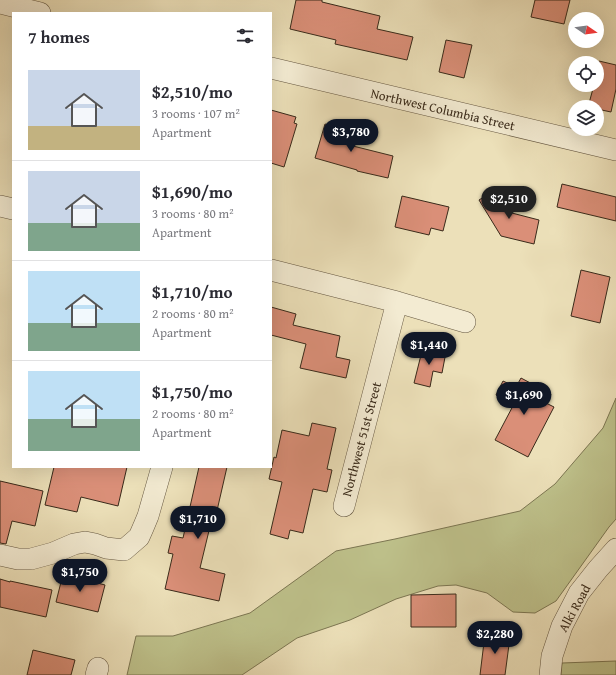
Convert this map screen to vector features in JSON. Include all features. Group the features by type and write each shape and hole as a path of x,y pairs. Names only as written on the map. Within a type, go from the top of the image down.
{"street":[{"path":"0,3 36,12"},
{"name":"Northwest Columbia Street","path":"272,68 616,150"},
{"path":"0,206 12,209"},
{"path":"272,270 397,302 465,322"},
{"name":"Northwest 51st Street","path":"344,506 397,302"},
{"path":"0,555 31,559 53,553 74,544 85,542 106,548 124,550 139,537 148,516 162,468"},
{"name":"Alki Road","path":"550,675 552,656 562,626 579,593 616,549"}],"green space":[{"path":"616,398 616,519 556,601 535,613 513,612 487,593 456,585 438,586 396,599 350,620 297,638 242,675 127,675 136,636 173,636 250,613 336,551 520,511 555,484 603,428"},
{"path":"616,661 616,675 561,675 562,663"}],"building":[{"path":"296,0 322,0 322,2 380,16 377,29 413,37 407,60 335,44 336,40 290,29"},
{"path":"535,0 570,0 564,24 531,17"},
{"path":"446,40 472,45 464,78 439,72"},
{"path":"604,62 616,65 616,89 611,112 604,110 604,100 590,100 592,92 604,92"},
{"path":"272,110 296,117 294,123 297,124 284,167 272,163"},
{"path":"325,124 353,132 349,145 393,156 388,178 357,171 315,158"},
{"path":"562,184 616,197 616,221 557,207"},
{"path":"495,190 508,212 539,220 534,244 501,236 479,200"},
{"path":"402,196 449,207 443,231 431,228 429,235 395,227"},
{"path":"581,270 610,277 600,323 571,316"},
{"path":"272,307 296,314 293,325 340,336 336,357 350,360 346,378 300,368 306,344 272,335"},
{"path":"423,347 446,352 442,373 433,371 430,387 414,383"},
{"path":"521,378 551,394 546,403 554,407 528,457 495,440 514,404 496,395 503,381 516,387"},
{"path":"312,423 336,428 327,469 332,470 327,492 313,489 303,533 290,530 288,539 270,534 282,482 269,479 274,457 276,458 282,430 309,436"},
{"path":"54,468 127,468 118,506 81,497 77,512 45,505"},
{"path":"199,468 227,468 216,515 213,514 200,568 225,574 219,601 165,589 173,554 168,553 172,536 183,538"},
{"path":"0,481 43,491 35,526 12,521 6,544 0,543"},
{"path":"63,574 105,585 98,612 56,602"},
{"path":"0,579 52,590 46,617 0,607"},
{"path":"456,594 456,627 411,627 411,595"},
{"path":"485,634 510,637 505,675 480,675"},
{"path":"33,650 75,660 71,675 27,675"}]}
